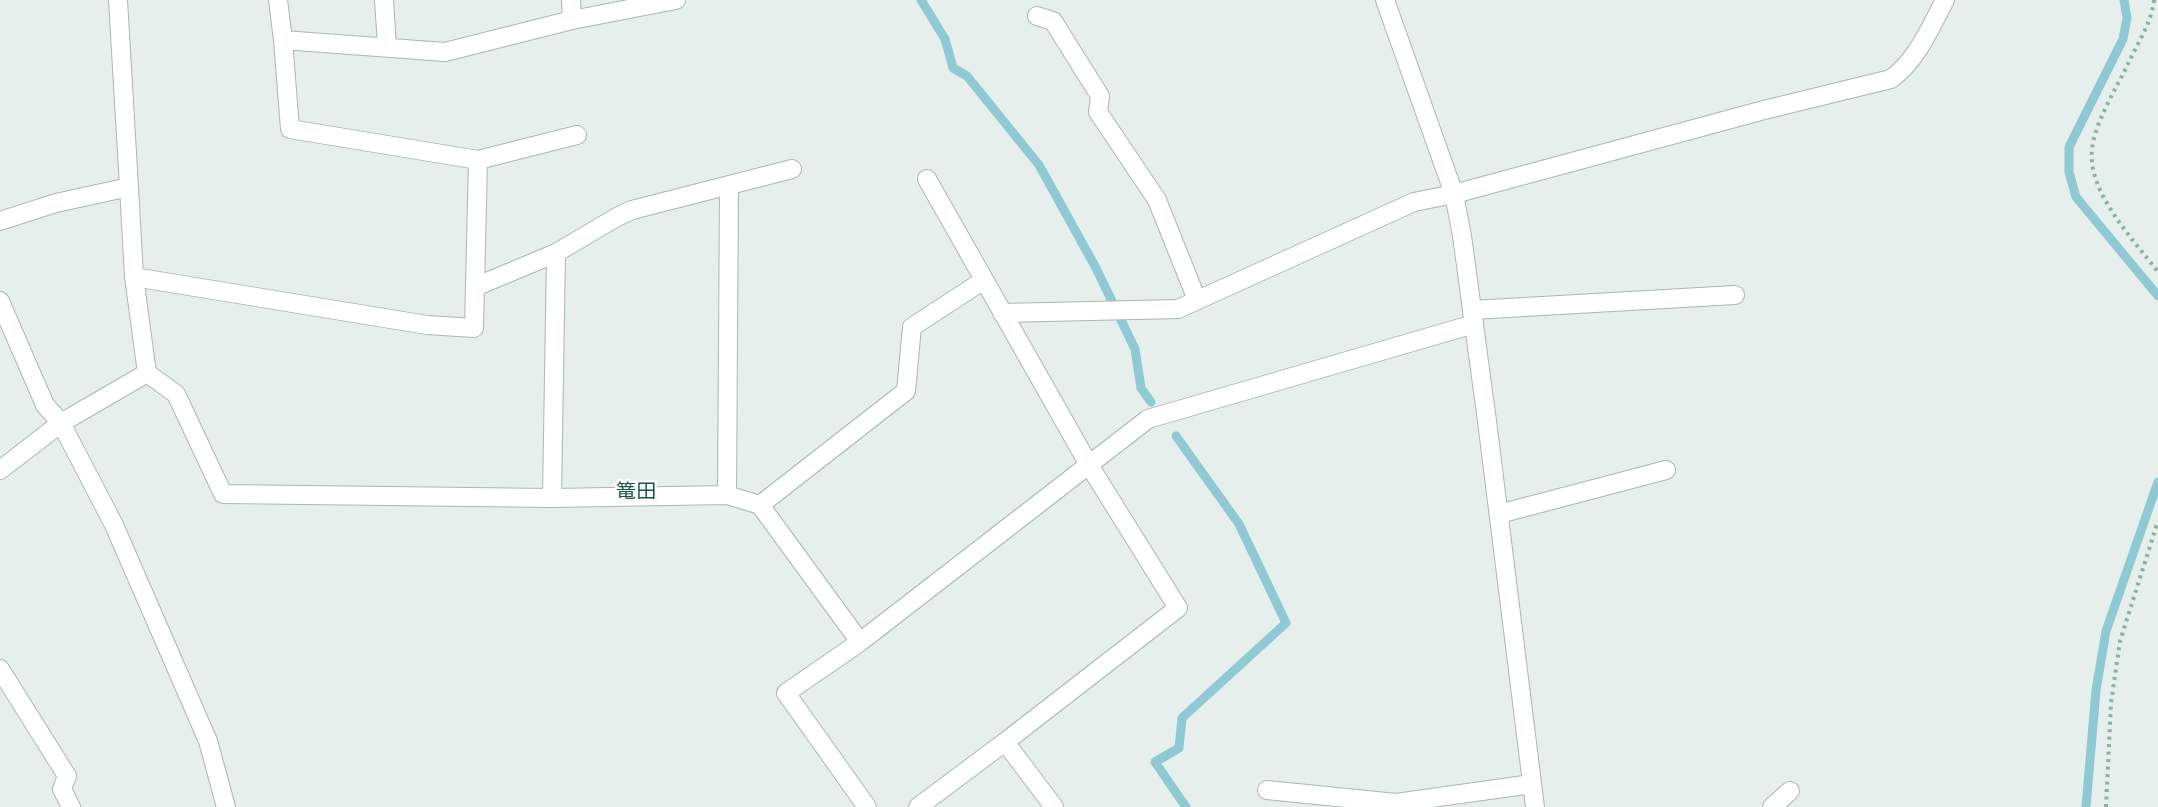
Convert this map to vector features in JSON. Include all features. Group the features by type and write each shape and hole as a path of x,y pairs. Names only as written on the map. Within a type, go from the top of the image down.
{"street":[{"path":"118,0 134,277 147,373 176,394 223,494 552,498 727,495 760,505 860,642"},
{"path":"278,0 290,129 478,160 577,135"},
{"path":"384,0 387,46"},
{"path":"571,0 572,20"},
{"path":"283,40 445,52 572,20 676,0"},
{"path":"1385,0 1454,194 1462,236 1535,807"},
{"path":"1002,313 1178,309 1414,202 1454,194 1753,113 1891,79 1914,57 1945,0"},
{"path":"1037,16 1053,21 1100,96 1098,112 1157,200 1197,300"},
{"path":"134,277 427,325 474,328 478,160"},
{"path":"475,287 556,253 632,210 792,169"},
{"path":"918,807 1178,608 1089,465 927,180"},
{"path":"727,495 729,186"},
{"path":"0,221 56,203 129,187"},
{"path":"552,498 556,253"},
{"path":"760,505 906,391 912,327 984,280"},
{"path":"867,807 786,693 860,642 1148,419 1473,317 1735,295"},
{"path":"0,301 45,405 62,423 114,525 208,741 226,807"},
{"path":"0,470 62,423 147,373"},
{"path":"1499,514 1666,470"},
{"path":"0,669 66,776 62,789 71,807"},
{"path":"1005,742 1054,807"},
{"path":"1267,790 1396,803 1532,784"},
{"path":"1772,807 1790,790"}],"path":[{"path":"2154,0 2146,26 2099,126 2092,149 2094,178 2103,198 2158,272"},
{"path":"2106,807 2111,703 2120,641 2158,521"}],"waterway":[{"path":"921,0 945,39 953,68 967,76 1039,165 1096,268 1135,349 1141,388 1151,402"},
{"path":"2124,0 2127,18 2123,39 2069,147 2069,172 2076,197 2158,296"},
{"path":"1176,436 1239,524 1286,623 1182,718 1179,748 1155,762 1186,807"},
{"path":"2086,807 2096,690 2106,631 2158,482"}],"district":[{"name":"篭田","path":"636,492"}]}
